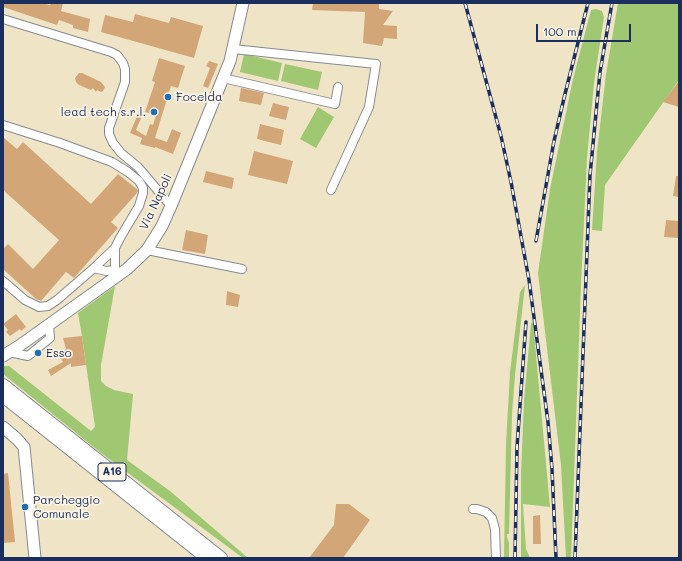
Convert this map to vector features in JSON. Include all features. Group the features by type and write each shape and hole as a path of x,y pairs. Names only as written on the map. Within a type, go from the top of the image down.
{"highway":[{"name":"A16","path":"3,385 221,558"},
{"name":"A16","path":"3,396 208,558"}],"main road":[{"name":"Via Napoli","path":"5,355 49,325 117,273 137,261 147,250 162,226 171,206 230,61 240,7"},
{"path":"3,427 24,447 35,558"}],"street":[{"path":"3,19 117,55 123,63 125,70 125,82 109,134 113,143 121,153 138,166 171,206"},
{"path":"233,49 376,64 369,108 332,190"},
{"path":"223,78 335,104 338,87"},
{"path":"3,125 60,143 112,162 128,172 143,188 139,206 120,238 116,248 117,273 94,268"},
{"path":"3,281 25,300 39,307 48,306 57,300 116,248"},
{"path":"147,250 242,269"},
{"path":"473,509 486,512 492,518 495,529 496,558"}],"green space":[{"path":"618,3 679,3 679,80 605,185 602,231 592,230 597,152 606,74"},
{"path":"596,9 602,11 604,17 594,83 587,158 571,558 566,558 561,465 538,273 550,189 573,79 591,10"},
{"path":"244,54 282,63 278,81 240,72"},
{"path":"285,64 322,72 318,90 281,81"},
{"path":"318,107 334,117 316,148 300,139"},
{"path":"525,285 512,414 509,534 507,534 509,543 509,558 504,558 506,444 510,372 520,292"},
{"path":"115,286 101,365 101,381 106,386 114,390 133,394 127,460 170,491 248,558 243,558 101,453 3,374 3,366 9,366 91,431 95,427 78,313"},
{"path":"533,322 550,507 523,504 526,549 530,558 521,558 521,474 524,401 531,323"}],"building":[{"path":"3,3 42,3 50,5 51,3 63,3 61,11 90,19 88,32 73,28 73,25 59,20 57,25 3,7"},
{"path":"313,3 379,3 379,9 393,11 383,25 397,26 397,39 384,38 382,46 363,43 365,12 312,10"},
{"path":"135,14 169,23 171,17 203,26 194,58 101,32 105,15 133,22"},
{"path":"159,58 185,66 178,88 171,86 155,138 167,142 172,129 181,133 173,154 155,147 140,144 142,138 130,133 138,114 142,116 136,130 146,136 150,124 153,125 156,115 145,112 155,82 152,81"},
{"path":"209,61 218,64 208,88 203,86 210,68 206,66"},
{"path":"79,73 101,82 105,87 103,91 101,92 97,90 96,92 93,88 91,90 79,85 75,78"},
{"path":"679,81 679,107 663,102"},
{"path":"241,88 264,93 261,105 239,101"},
{"path":"273,103 289,107 286,120 269,116"},
{"path":"260,124 284,130 281,145 257,139"},
{"path":"3,137 17,149 23,142 91,204 118,174 138,190 111,222 118,228 74,278 66,272 41,301 36,299 3,269 3,249 8,244 33,269 59,240 3,190"},
{"path":"254,151 293,161 287,184 248,175"},
{"path":"206,171 234,178 232,189 203,182"},
{"path":"676,176 679,176 679,197 673,196"},
{"path":"666,220 679,221 679,238 664,237"},
{"path":"186,230 208,235 205,254 182,250"},
{"path":"227,291 240,295 238,307 226,305"},
{"path":"16,314 26,327 10,336 6,332 8,330 3,324"},
{"path":"82,336 86,365 71,367 71,363 51,376 48,370 63,362 58,354 66,349 63,338"},
{"path":"8,473 15,542 3,543 3,474"},
{"path":"336,504 349,504 370,520 343,558 309,558 334,525"},
{"path":"540,515 541,544 533,544 533,516"}],"railway":[{"path":"465,3 501,136 529,280 548,422 552,469 556,558"},
{"path":"536,241 554,141 588,3"},
{"path":"575,558 590,175 600,72 612,3"},
{"path":"515,558 517,447 526,322"}],"place":[{"name":"Focelda","path":"168,97"},
{"name":"lead tech s.r.l.","path":"154,112"},
{"name":"Esso","path":"38,353"},
{"name":"Parcheggio Comunale","path":"25,507"}]}
